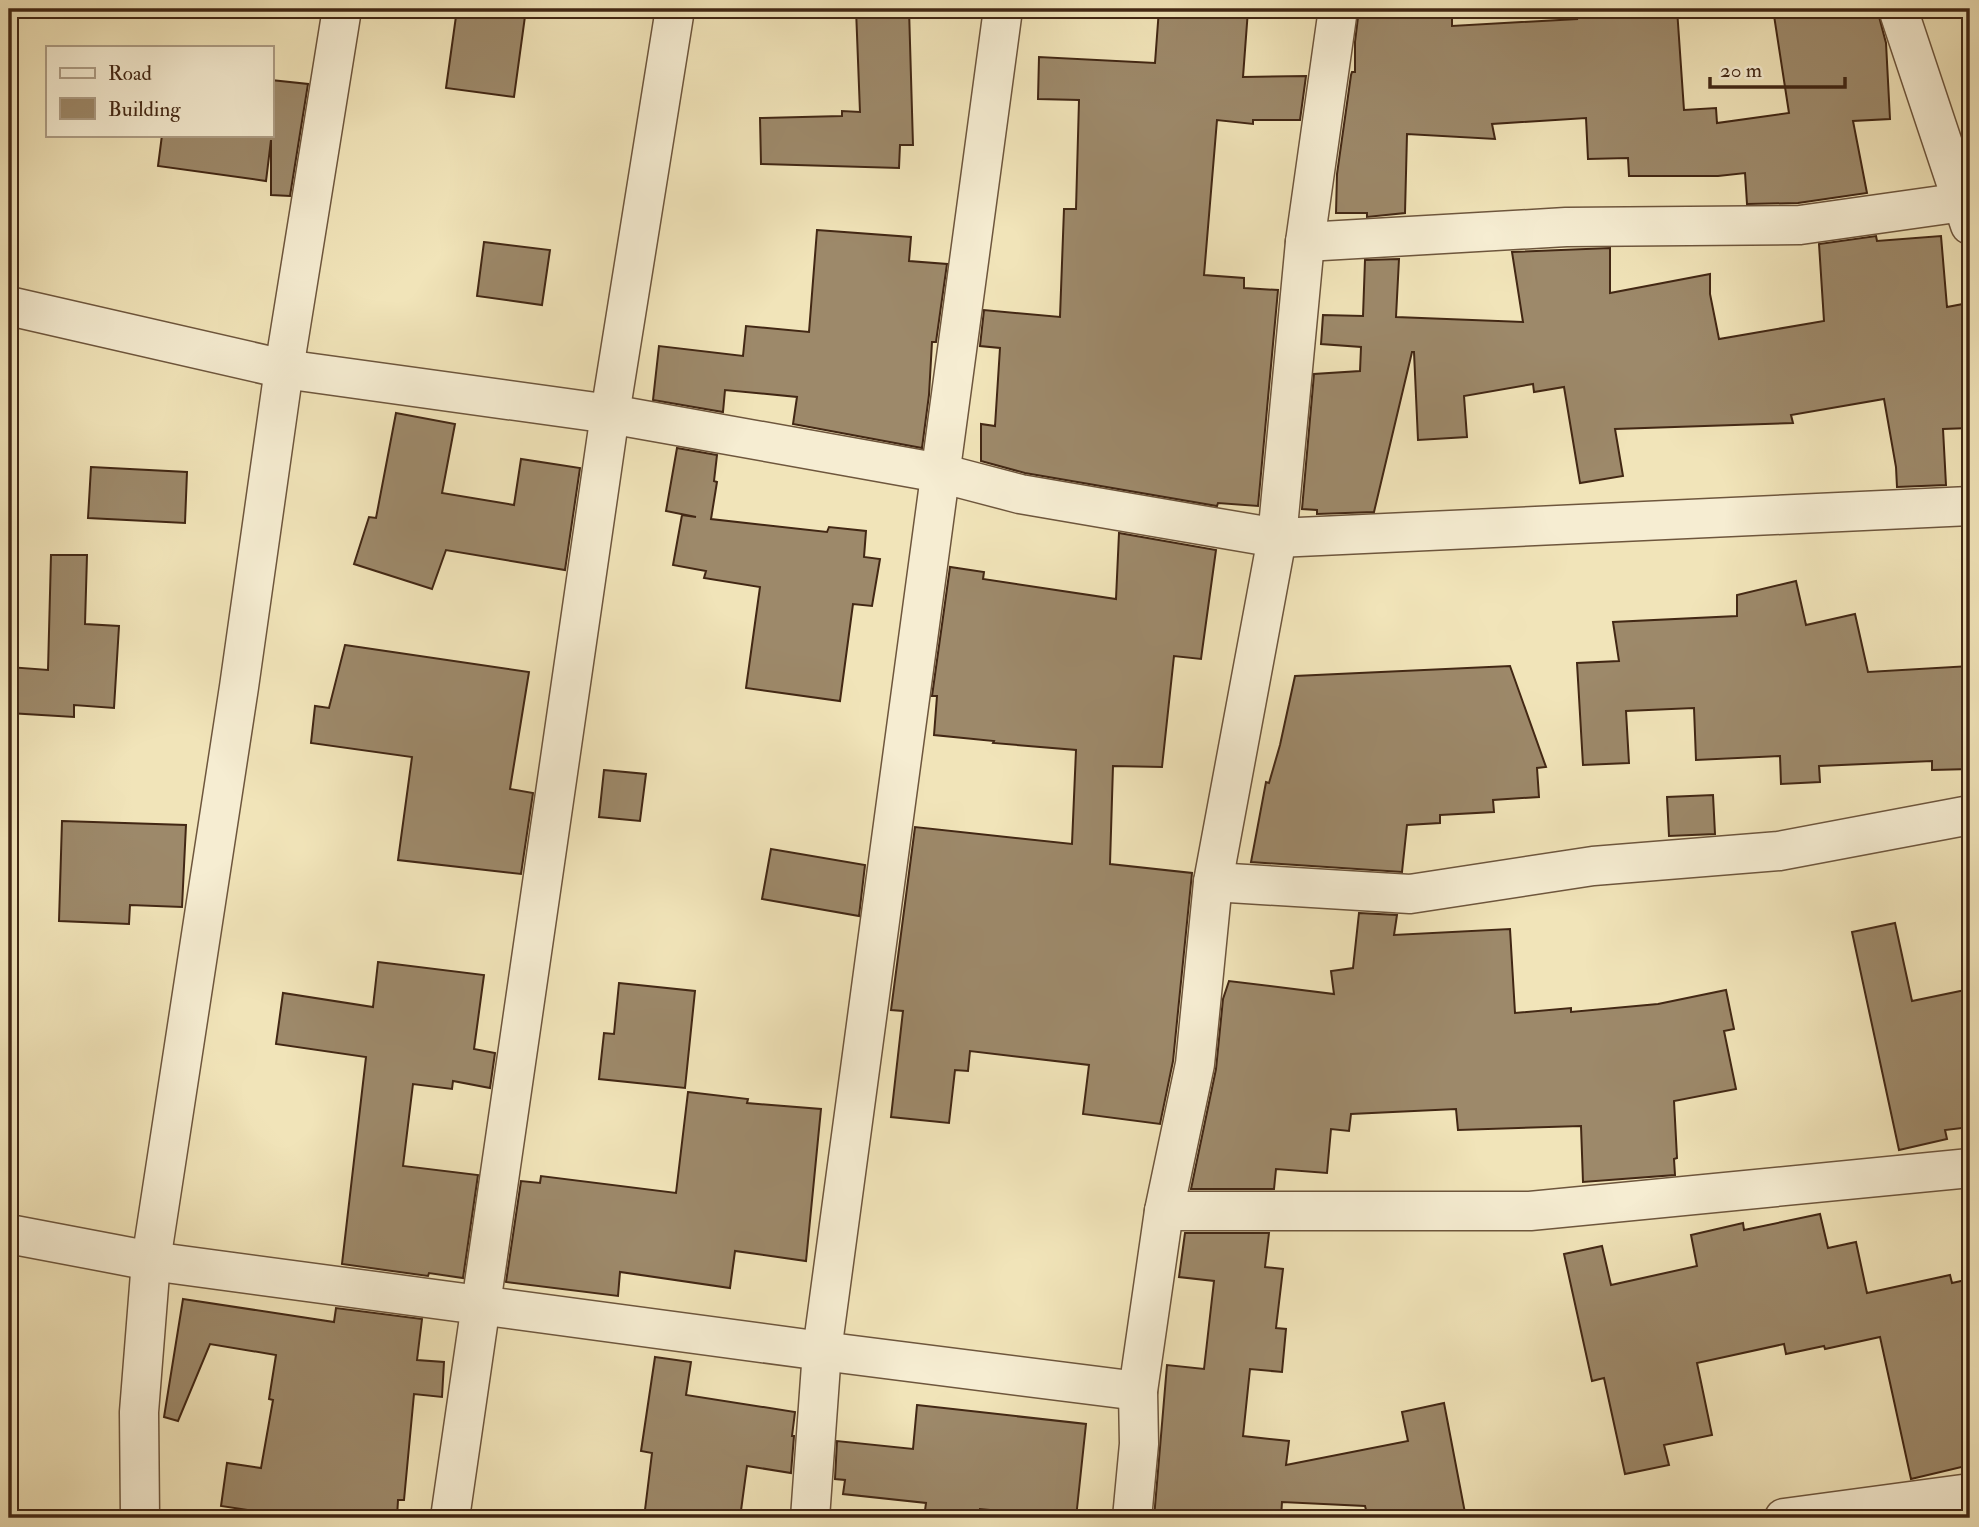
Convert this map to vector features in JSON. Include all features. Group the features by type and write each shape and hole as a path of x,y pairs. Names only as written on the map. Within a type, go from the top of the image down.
{"street":[{"path":"140,1518 139,1412 151,1261 240,687 284,369 342,9"},
{"path":"450,1518 610,414 675,9"},
{"path":"810,1518 822,1351 1003,9"},
{"path":"1132,1518 1139,1444 1138,1391 1164,1212 1195,1064 1213,881 1277,538 1305,242 1338,9"},
{"path":"1305,242 1566,227 1800,225 1968,209 1898,9"},
{"path":"9,306 284,369 610,414 940,473 1020,494 1277,538 1970,506"},
{"path":"1213,881 1410,894 1593,866 1779,851 1970,815"},
{"path":"1164,1212 1530,1211 1970,1168"},
{"path":"9,1234 151,1261 1138,1391"},
{"path":"1784,1518 1970,1493"}],"building":[{"path":"457,9 526,9 514,97 446,88"},
{"path":"856,9 909,9 913,145 900,145 899,168 761,164 760,118 842,116 842,111 860,112"},
{"path":"1159,9 1248,10 1243,77 1306,76 1300,120 1253,120 1253,124 1217,120 1204,275 1244,278 1244,288 1278,290 1258,506 1218,503 1217,506 1025,473 981,461 981,424 995,426 1000,348 980,346 984,310 1060,317 1064,209 1076,209 1079,100 1038,99 1039,57 1155,63"},
{"path":"1359,9 1452,9 1452,26 1577,19 1575,9 1677,9 1684,110 1716,108 1717,123 1789,113 1773,9 1877,9 1886,43 1890,119 1853,121 1867,193 1798,203 1747,204 1745,173 1718,176 1629,176 1628,158 1588,159 1586,118 1492,124 1495,139 1407,134 1405,213 1367,217 1367,213 1336,213 1337,174 1351,75 1355,72"},
{"path":"273,80 308,84 290,196 271,195 271,140 266,181 158,166 162,136 273,136"},
{"path":"817,230 911,237 909,261 947,264 936,342 932,342 922,448 793,424 797,397 725,390 723,412 653,400 659,346 743,356 746,326 809,332"},
{"path":"1876,236 1877,241 1941,236 1947,307 1963,304 1970,346 1970,428 1943,429 1946,485 1897,487 1884,399 1791,415 1793,423 1615,429 1623,476 1580,483 1564,387 1534,392 1533,384 1464,396 1467,437 1418,440 1412,352 1374,512 1317,514 1317,510 1302,509 1314,374 1360,371 1361,347 1321,344 1323,315 1363,316 1365,260 1399,259 1396,317 1523,322 1512,252 1610,248 1610,293 1710,274 1710,294 1719,339 1824,321 1819,244"},
{"path":"484,242 550,250 542,305 477,296"},
{"path":"396,413 455,424 442,493 514,505 521,459 580,468 565,570 446,550 432,589 354,564 369,517 376,518"},
{"path":"677,448 717,455 714,481 717,482 711,519 827,532 829,527 866,531 864,557 880,559 872,606 853,604 840,701 746,688 760,587 704,578 706,571 673,565 682,515 696,517 666,511"},
{"path":"91,467 187,472 185,523 88,518"},
{"path":"1119,533 1216,550 1201,659 1174,656 1162,767 1113,766 1110,864 1192,873 1173,1061 1160,1124 1083,1114 1089,1065 970,1051 968,1071 955,1070 949,1123 891,1117 903,1011 891,1010 915,827 1072,844 1076,750 934,735 937,696 932,696 950,567 984,572 983,579 1116,599"},
{"path":"51,555 87,555 85,624 119,626 114,708 74,705 74,717 9,713 9,667 48,670"},
{"path":"1796,581 1806,625 1855,614 1868,672 1970,666 1970,769 1932,770 1932,761 1819,766 1820,782 1781,784 1780,756 1696,760 1694,708 1626,711 1629,763 1583,765 1577,663 1619,661 1613,622 1737,616 1737,595"},
{"path":"345,645 529,672 510,789 533,793 521,874 398,860 412,757 311,743 315,706 329,708"},
{"path":"1510,666 1546,767 1537,768 1539,797 1493,800 1494,812 1440,815 1440,823 1407,825 1402,872 1251,862 1266,782 1269,783 1280,745 1295,676"},
{"path":"604,770 646,774 640,821 599,817"},
{"path":"1713,795 1715,834 1669,836 1667,797"},
{"path":"62,821 186,825 182,907 130,905 129,924 59,921"},
{"path":"771,849 865,865 859,916 762,899"},
{"path":"1359,913 1397,915 1394,935 1510,929 1515,1013 1571,1008 1571,1012 1658,1004 1726,990 1734,1029 1724,1031 1736,1089 1674,1101 1677,1158 1674,1159 1675,1175 1583,1182 1581,1126 1458,1130 1456,1109 1351,1114 1349,1131 1331,1129 1327,1173 1276,1169 1274,1189 1191,1189 1216,1069 1223,999 1229,981 1334,994 1331,971 1353,968"},
{"path":"1895,923 1912,1001 1970,989 1970,1127 1945,1130 1947,1139 1899,1150 1852,932"},
{"path":"378,962 484,975 474,1049 495,1053 490,1088 453,1081 452,1089 413,1084 403,1166 478,1175 463,1278 342,1264 366,1057 276,1044 283,993 373,1007"},
{"path":"619,983 695,991 685,1088 599,1079 604,1033 614,1034"},
{"path":"688,1092 748,1099 747,1103 821,1109 806,1261 735,1251 730,1288 620,1272 618,1296 506,1282 521,1181 540,1183 541,1176 676,1193"},
{"path":"1820,1214 1828,1248 1856,1242 1867,1293 1950,1275 1952,1283 1970,1279 1970,1465 1911,1479 1880,1337 1786,1354 1784,1344 1697,1363 1712,1435 1664,1445 1669,1465 1625,1474 1604,1378 1592,1381 1564,1254 1602,1246 1611,1285 1697,1266 1691,1235 1743,1223 1744,1230"},
{"path":"1185,1233 1269,1233 1265,1267 1283,1269 1276,1328 1286,1329 1282,1372 1250,1369 1243,1436 1289,1441 1286,1465 1408,1441 1402,1412 1444,1403 1466,1518 1368,1518 1365,1506 1282,1502 1281,1518 1154,1518 1167,1365 1204,1369 1214,1281 1179,1277"},
{"path":"183,1299 334,1322 336,1308 422,1319 417,1360 444,1362 442,1397 414,1394 404,1500 398,1500 397,1518 301,1518 221,1506 227,1463 261,1468 273,1400 269,1399 276,1355 210,1344 178,1421 164,1417"},
{"path":"655,1357 691,1362 686,1395 795,1412 791,1473 747,1466 740,1518 644,1518 652,1453 641,1451"},
{"path":"917,1405 1086,1424 1076,1518 980,1509 980,1518 924,1518 926,1503 843,1494 845,1480 835,1479 837,1441 913,1449"}]}
